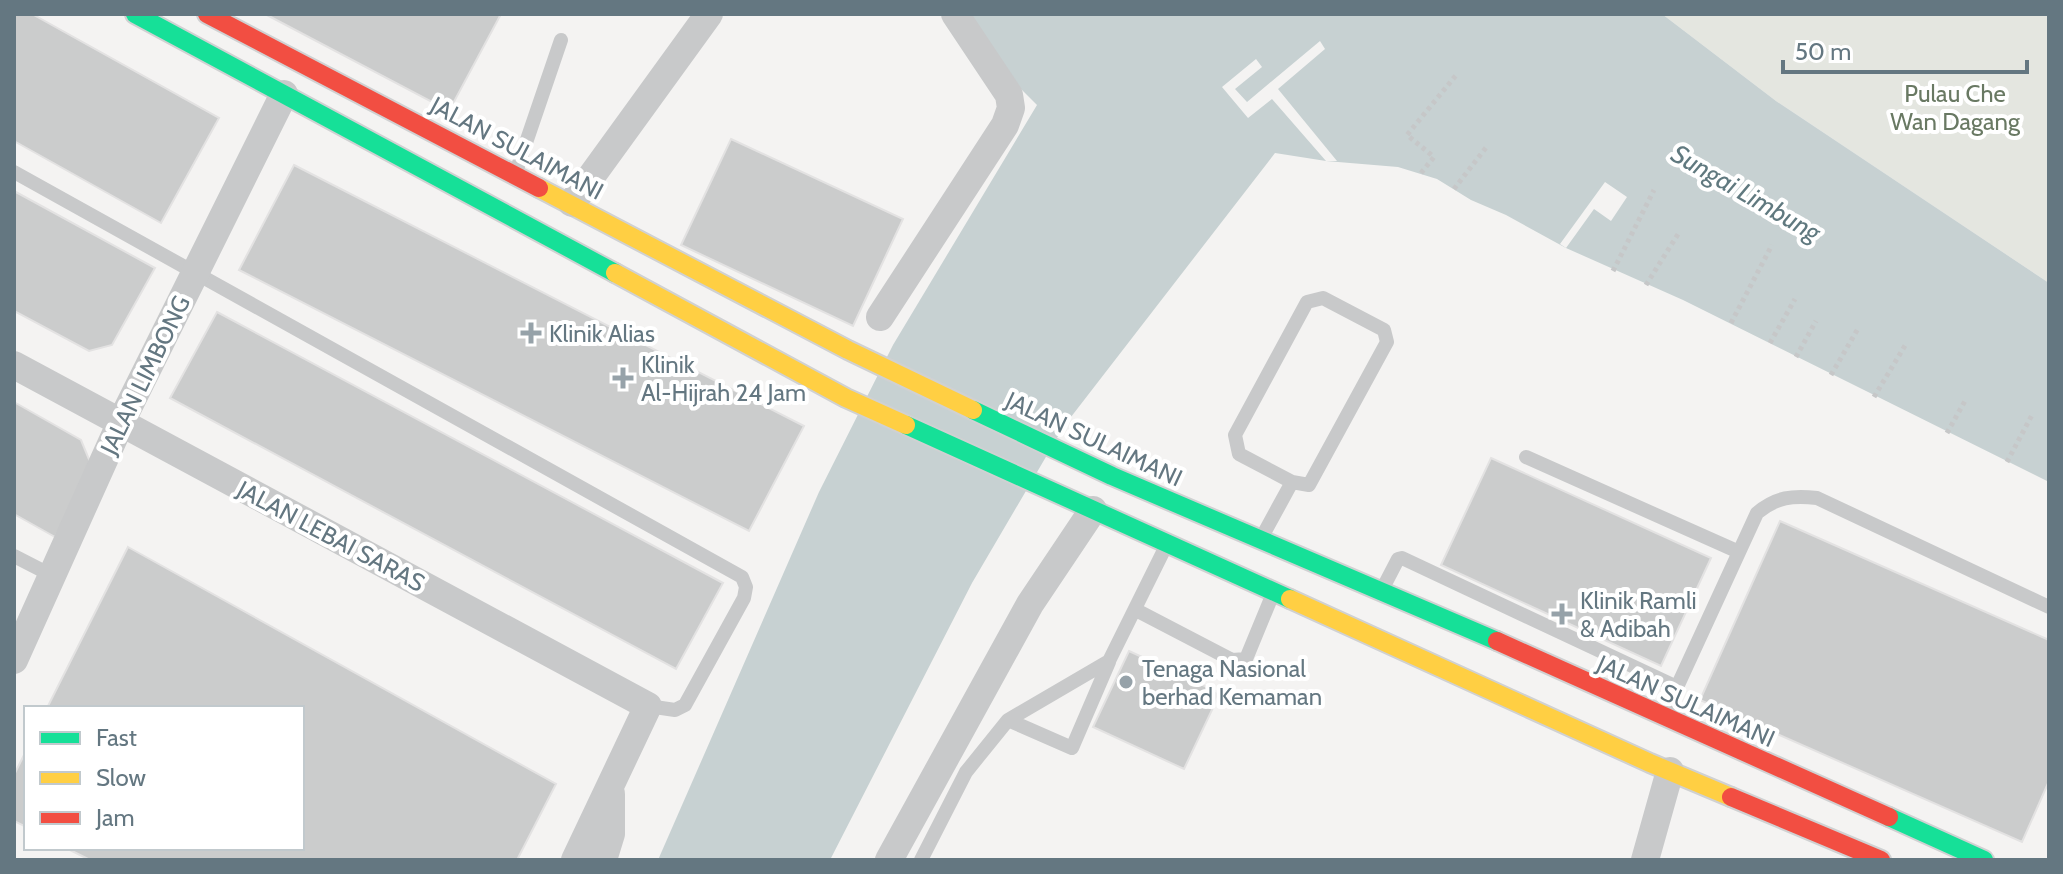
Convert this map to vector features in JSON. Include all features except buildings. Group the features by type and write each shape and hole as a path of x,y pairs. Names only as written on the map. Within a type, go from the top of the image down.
{"main road":[{"name":"JALAN SULAIMANI","path":"135,14 284,94 511,194 572,203 735,292 1112,476 1385,592 1984,860"},
{"path":"168,14 182,40"},
{"name":"JALAN SULAIMANI","path":"207,14 511,194 606,269 846,398 1468,681 1881,860"},
{"path":"572,203 606,269"},
{"path":"652,294 735,292"},
{"path":"1385,592 1402,616"},
{"path":"1417,639 1431,662"},
{"path":"1468,681 1570,675"}],"street":[{"path":"572,203 709,14"},
{"path":"880,317 1005,125 1011,108 1009,95 955,14"},
{"name":"JALAN LIMBONG","path":"14,660 121,422 284,94"},
{"name":"JALAN LEBAI SARAS","path":"14,365 648,706"},
{"path":"889,860 1030,604 1088,508"},
{"path":"575,860 648,706"},
{"path":"1645,860 1670,771"},
{"path":"603,860 611,834 611,785"}],"lane":[{"path":"511,194 561,40"},
{"path":"14,172 742,577 746,587 744,598 685,705 675,710 648,706"},
{"path":"1323,298 1384,330 1387,342 1309,485 1292,482 1239,454 1235,435 1307,302 1323,298"},
{"path":"1526,457 1739,552"},
{"path":"1261,539 1292,482"},
{"path":"1666,719 1677,687 1757,513 1771,502 1794,495 1817,498 2049,607"},
{"path":"1008,720 1072,748 1109,661 1167,544"},
{"path":"14,556 53,576"},
{"path":"1385,592 1398,559 1402,558 1677,687"},
{"path":"1136,610 1232,660 1246,659 1274,591"},
{"path":"921,860 966,772 1008,720 1109,661"}],"path":[{"path":"1421,173 1434,157 1407,135 1457,74"},
{"path":"1454,189 1488,145"},
{"path":"1613,271 1654,190"},
{"path":"1646,285 1680,231"},
{"path":"1731,323 1772,245"},
{"path":"1770,343 1795,299"},
{"path":"1796,357 1816,321"},
{"path":"1831,375 1859,327"},
{"path":"1874,397 1906,344"},
{"path":"1947,433 1965,401"},
{"path":"2007,462 2032,415"}],"green space":[{"name":"Pulau Che Wan Dagang","path":"1662,14 2049,14 2049,283 1776,101"}],"water":[{"name":"Sungai Limbung","path":"969,14 1662,14 1776,101 2049,283 2049,482 1683,300 1566,248 1471,200 1437,179 1398,167 1275,153 1064,426 972,583 830,860 658,860 819,492 893,345 1037,105 1020,88"}],"pier":[{"path":"1320,41 1325,49 1278,89 1337,161 1326,161 1272,99 1248,118 1222,87 1256,59 1262,67 1235,89 1247,102"},
{"path":"1605,182 1627,197 1611,221 1594,209 1566,248 1560,244"}],"traffic: fast":[{"path":"135,14 615,273"},
{"path":"973,410 1112,476 1497,641"},
{"path":"906,425 1290,599"},
{"path":"1889,817 1984,860"}],"traffic: slow":[{"path":"539,188 848,350 973,410"},
{"path":"615,273 846,398 906,425"},
{"path":"1290,599 1731,797"}],"traffic: jam":[{"path":"207,14 539,188"},
{"path":"1497,641 1889,817"},
{"path":"1731,797 1881,860"}],"place":[{"name":"Klinik Alias","path":"531,333"},
{"name":"Klinik Al-Hijrah 24 Jam","path":"623,378"},
{"name":"Klinik Ramli & Adibah","path":"1562,614"},
{"name":"Tenaga Nasional berhad Kemaman","path":"1126,682"}]}
